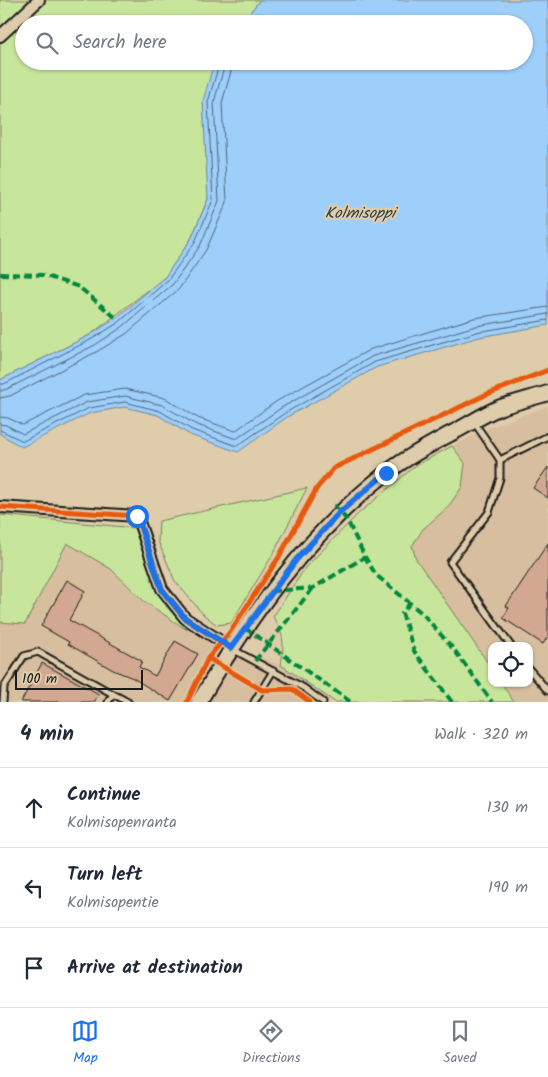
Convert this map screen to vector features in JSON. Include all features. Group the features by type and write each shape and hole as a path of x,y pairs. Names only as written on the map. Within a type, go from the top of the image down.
{"main road":[{"path":"199,702 231,648 296,560 340,512 386,473 423,449 499,408 548,393"}],"street":[{"path":"23,15 40,0"},
{"path":"0,36 15,22"},
{"path":"0,507 137,516 162,590 185,618 231,648"}],"lane":[{"path":"474,422 500,460 500,478 489,512 450,562 508,642"},
{"path":"500,460 548,436"},
{"path":"231,648 304,688 323,702"},
{"path":"2,702 2,687 24,656 38,652 128,702"},
{"path":"254,702 273,671"},
{"path":"533,674 548,691"},
{"path":"108,702 113,694"}],"shaded area":[{"path":"548,406 548,702 514,702 504,687 533,687 533,642 488,642 488,663 416,559 412,545 423,529 448,507 464,463 452,446 493,426"},
{"path":"67,543 111,569 144,601 187,630 281,665 335,702 0,702 0,622 26,624"}],"green space":[{"path":"0,0 260,0 248,15 15,15 15,70 213,70 208,199 191,239 165,277 90,335 0,380"},
{"path":"452,446 465,463 462,487 448,507 423,529 412,546 416,559 488,663 488,687 504,687 514,702 335,702 281,665 283,640 280,629 273,617 305,568 358,514 415,466"},
{"path":"307,488 272,556 231,623 217,625 203,614 175,581 158,541 159,521"},
{"path":"0,515 134,528 153,581 166,606 187,630 144,601 111,569 67,543 25,624 0,622"}],"water":[{"name":"Kolmisoppi","path":"260,0 548,0 548,325 479,337 377,367 287,417 238,452 190,435 158,415 125,407 90,413 22,447 0,434 0,380 90,335 115,319 165,277 191,239 208,199 203,101 212,70 533,70 533,15 248,15"}],"building":[{"path":"548,467 548,498 533,488"},
{"path":"548,543 548,636 543,644 503,618 509,608 506,606"},
{"path":"67,580 85,591 69,620 142,661 139,667 155,676 175,641 198,654 170,701 133,678 113,670 68,644 69,642 41,626"},
{"path":"42,663 99,694 94,702 21,702"}],"marked path":[{"path":"0,274 43,275 79,287 115,317"},
{"path":"334,505 347,520 376,575 423,614 455,651 492,702"},
{"path":"272,591 313,588 365,557"},
{"path":"255,661 313,588"},
{"path":"410,603 402,613 414,651 452,702"},
{"path":"245,628 351,702"}],"cycle path":[{"path":"187,702 208,658 230,632 279,557 317,488 334,468 485,395 548,370"},
{"path":"0,507 137,516 162,589 185,618 231,648"},
{"path":"208,658 262,690 292,689 310,702"}],"route":[{"path":"137,516 162,590 185,618 220,643 231,648 296,560 340,512 386,473"}]}
